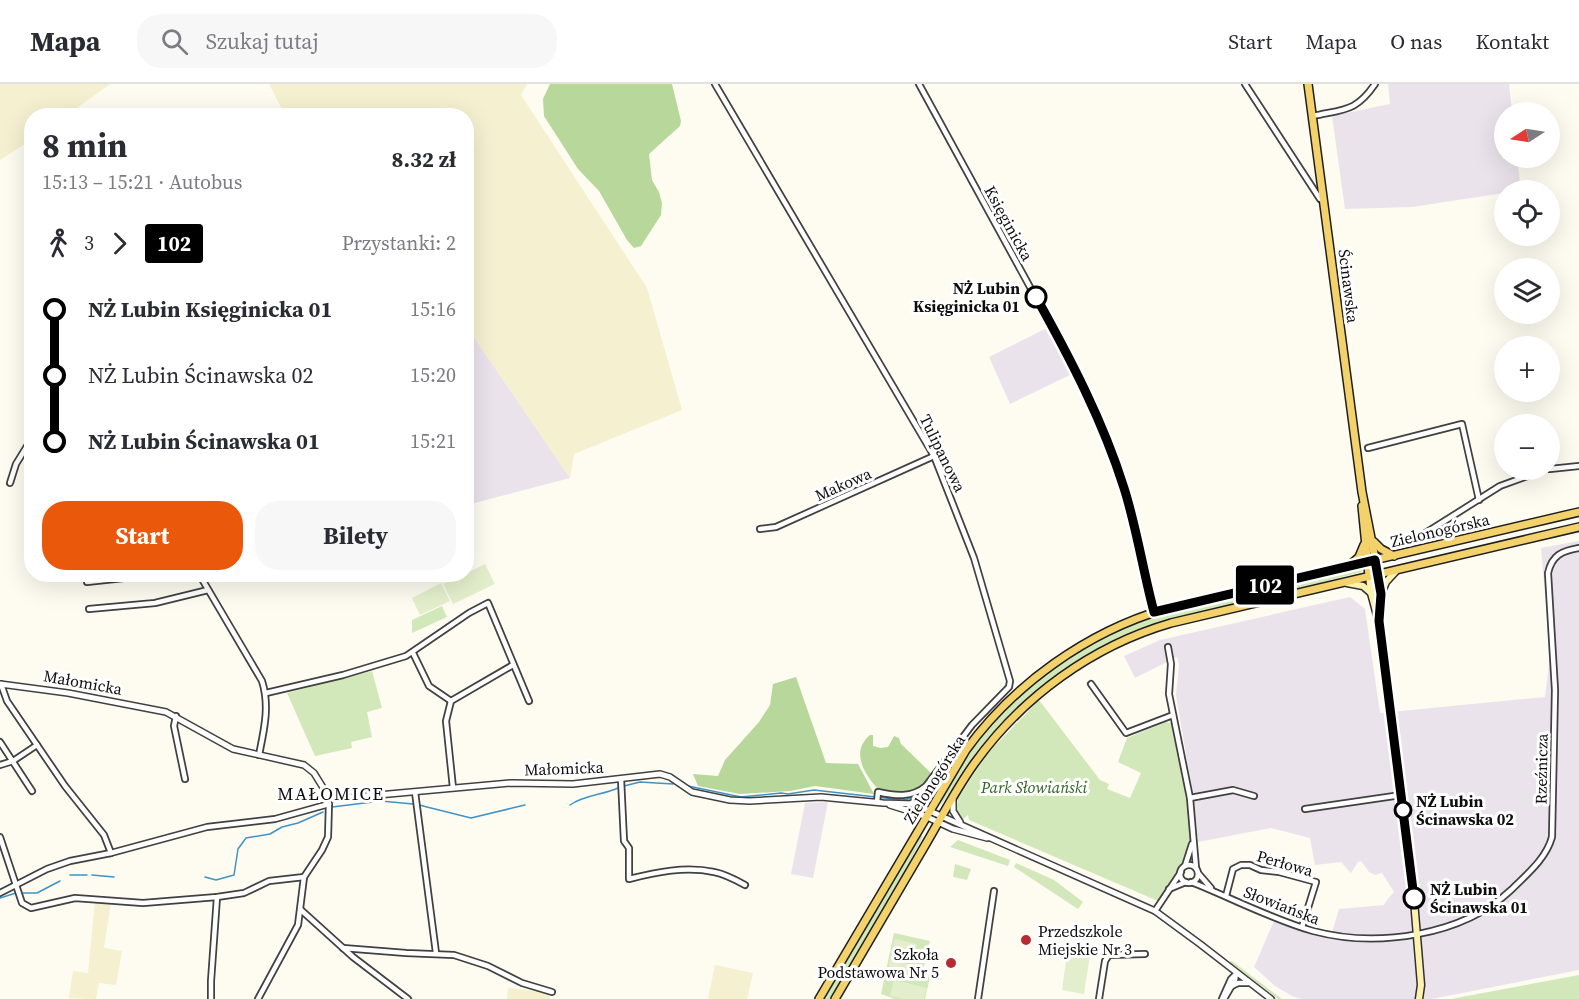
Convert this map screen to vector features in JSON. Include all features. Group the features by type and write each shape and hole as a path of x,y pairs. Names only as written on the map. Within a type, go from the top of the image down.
{"main road":[{"name":"Ścinawska","path":"1308,84 1371,561 1378,574 1381,594 1379,621 1417,934 1421,998"},
{"name":"Zielonogórska","path":"819,999 963,755 984,728 1011,700 1037,677 1090,641 1154,612 1579,512"},
{"name":"Zielonogórska","path":"835,999 952,798 983,753 1012,719 1052,684 1094,656 1134,636 1170,623 1579,528"},
{"path":"1347,567 1362,552 1368,539 1394,556"},
{"path":"1369,576 1371,561"},
{"path":"1381,594 1386,582 1398,569"},
{"name":"Ścinawska","path":"1369,576 1376,616 1379,621"},
{"path":"1340,583 1363,586 1371,593"}],"street":[{"name":"Tulipanowa","path":"716,84 934,456 974,558 1010,684 967,731 926,786 911,794 878,792 879,800"},
{"name":"Księginicka","path":"919,84 1050,323 1102,428 1125,489 1154,612"},
{"path":"1245,84 1320,199"},
{"path":"1313,117 1356,106 1375,84"},
{"path":"1368,448 1462,424 1479,500"},
{"path":"10,483 16,464 24,451"},
{"name":"Makowa","path":"760,529 776,527 934,456"},
{"path":"1560,468 1579,466"},
{"path":"1424,534 1500,486 1516,480"},
{"name":"Rzeźnicza","path":"1417,934 1454,924 1493,905 1530,871 1547,851 1552,837 1555,690 1548,573 1553,559 1558,554 1579,548"},
{"path":"204,582 258,673 266,693 266,714 259,755"},
{"path":"89,609 155,603 208,590"},
{"path":"266,693 343,675 413,653 469,613 488,603 529,700"},
{"path":"1168,647 1171,664 1169,694 1190,798 1197,870 1197,878 1169,889"},
{"path":"413,653 431,689 452,701"},
{"path":"453,788 446,721 452,701 513,665"},
{"path":"0,684 7,701 65,786 104,835 111,853"},
{"name":"Małomicka","path":"0,684 140,706 176,716 231,748 307,766 315,774 331,801"},
{"path":"1091,684 1126,734 1173,716"},
{"path":"176,716 174,726 185,779"},
{"path":"0,742 32,791"},
{"path":"0,765 13,761 37,745"},
{"name":"Małomicka","path":"0,893 55,866 207,827 275,819 331,801 519,782 570,784 664,775 692,792 738,801 821,797 879,800 910,803 927,813"},
{"path":"621,778 624,841 628,848 629,879 660,871 692,870 718,872 745,885"},
{"path":"910,803 926,797 947,779"},
{"path":"1190,798 1233,790 1254,796"},
{"path":"415,792 436,953"},
{"path":"1305,808 1401,795"},
{"path":"952,798 954,813 961,824"},
{"name":"Małomicka","path":"879,800 927,813"},
{"path":"258,999 298,925 304,877 326,843 331,801"},
{"path":"927,813 976,836 988,838"},
{"path":"941,819 961,824 1155,911 1271,999"},
{"path":"1155,911 1190,856 1192,832"},
{"path":"0,837 22,903 31,908 75,898 142,903 217,897 244,893 269,881 304,877"},
{"path":"1185,866 1190,865 1197,870 1213,890"},
{"name":"Perłowa","path":"1226,896 1233,869 1240,865 1250,865 1265,871 1279,872 1316,882 1302,927"},
{"path":"1181,872 1182,877 1189,882"},
{"name":"Słowiańska","path":"1189,882 1302,927 1328,934 1354,937 1407,937 1417,934"},
{"path":"978,999 994,891"},
{"path":"212,999 211,981 217,897"},
{"path":"301,910 343,948 408,999"},
{"path":"982,923 989,926"},
{"path":"343,948 454,955 479,962 510,979 552,992"},
{"path":"1099,999 1106,961 1110,956 1145,954"},
{"path":"1228,966 1230,986"},
{"path":"1223,999 1236,974"},
{"path":"1230,986 1249,983"}],"shaded area":[{"path":"0,84 110,84 77,108 24,108 24,145 0,160"},
{"path":"269,84 527,84 521,95 647,288 682,410 574,454 570,478 474,337 474,108 281,108"},
{"path":"1388,84 1509,84 1511,102 1494,102 1494,168 1518,168 1520,180 1494,180 1494,195 1412,207 1345,209 1332,116 1390,104"},
{"path":"1047,328 1070,375 1010,404 989,357"},
{"path":"474,337 570,478 474,503"},
{"path":"1579,541 1579,970 1432,999 1301,999 1275,986 1254,967 1274,921 1330,939 1339,909 1384,905 1394,892 1382,873 1375,875 1369,872 1361,861 1351,873 1341,862 1315,865 1310,838 1271,828 1198,842 1194,801 1176,695 1179,665 1177,657 1135,678 1124,656 1160,640 1350,597 1365,609 1380,713 1545,697 1550,656 1541,548"},
{"path":"828,802 813,878 791,874 805,803"},
{"path":"95,901 111,902 104,948 122,951 116,985 99,983 96,999 69,998 73,971 88,973"},
{"path":"715,965 753,973 747,999 708,999"},
{"path":"508,988 548,992 550,999 507,999"}],"green space":[{"path":"550,84 672,84 681,121 680,126 649,154 652,180 662,203 661,215 641,246 634,248 627,240 599,191 578,169 544,116 543,99"},
{"path":"485,564 495,584 453,604 443,584 474,582 474,570"},
{"path":"1363,569 1362,572 1156,624 1134,632 1086,657 1039,690 990,738 940,806 964,763 1000,716 1044,675 1095,641 1122,628 1176,609 1323,575"},
{"path":"441,583 450,601 420,615 412,598"},
{"path":"442,606 447,617 412,633 412,620"},
{"path":"372,671 382,708 367,712 372,737 351,742 352,748 315,756 287,693"},
{"path":"796,677 826,763 858,764 874,794 815,786 790,791 740,794 698,786 693,774 718,776 725,760 759,722 770,705 773,684"},
{"name":"Park Słowiański","path":"1039,700 1100,780 1109,784 1107,789 1130,798 1141,773 1118,762 1127,738 1166,722 1172,723 1189,810 1190,844 1187,857 1178,874 1158,901 969,820 968,815 963,819 957,812 959,797 987,754"},
{"path":"873,735 873,746 881,748 888,747 894,736 899,738 901,744 933,775 920,787 907,792 877,788 867,775 860,755 864,741"},
{"path":"921,835 923,837 881,917 834,999 823,999 909,850"},
{"path":"958,840 1010,860 1008,866 950,847"},
{"path":"1016,863 1054,880 1083,902 1078,909 1014,867"},
{"path":"955,864 971,869 967,880 953,877"},
{"path":"894,933 930,941 922,975 930,977 925,999 895,999 881,994"},
{"path":"895,939 917,944 914,960 904,957 903,962 890,959"},
{"path":"1068,945 1091,949 1084,994 1062,990"},
{"path":"890,960 914,966 911,978 888,973"},
{"path":"1232,961 1282,999 1278,999 1230,962"},
{"path":"1579,975 1579,999 1452,999 1456,998"},
{"path":"894,980 927,988 924,999 903,999 890,996"}],"waterway":[{"path":"624,786 640,782 673,784"},
{"path":"688,786 741,797 814,790 902,800 919,797 926,793 932,785"},
{"path":"570,805 581,799 618,788"},
{"path":"332,807 381,801 413,804"},
{"path":"419,805 471,818 525,805"},
{"path":"205,877 216,880 234,875 238,849 246,838 270,834 282,827 323,812"},
{"path":"70,875 87,875"},
{"path":"92,875 114,877"},
{"path":"23,893 37,893 60,881"},
{"path":"0,898 16,893"}],"bus line":[{"name":"102","path":"1036,297 1114,456 1133,518 1154,612 1375,560 1381,594 1379,621 1414,898"}],"place":[{"name":"NŻ Lubin Księginicka 01","path":"1036,297"},
{"name":"NŻ Lubin Ścinawska 02","path":"1403,810"},
{"name":"NŻ Lubin Ścinawska 01","path":"1414,898"},
{"name":"Przedszkole Miejskie Nr 3","path":"1026,940"},
{"name":"Szkoła Podstawowa Nr 5","path":"951,963"}],"district":[{"name":"MAŁOMICE","path":"331,794"}]}
